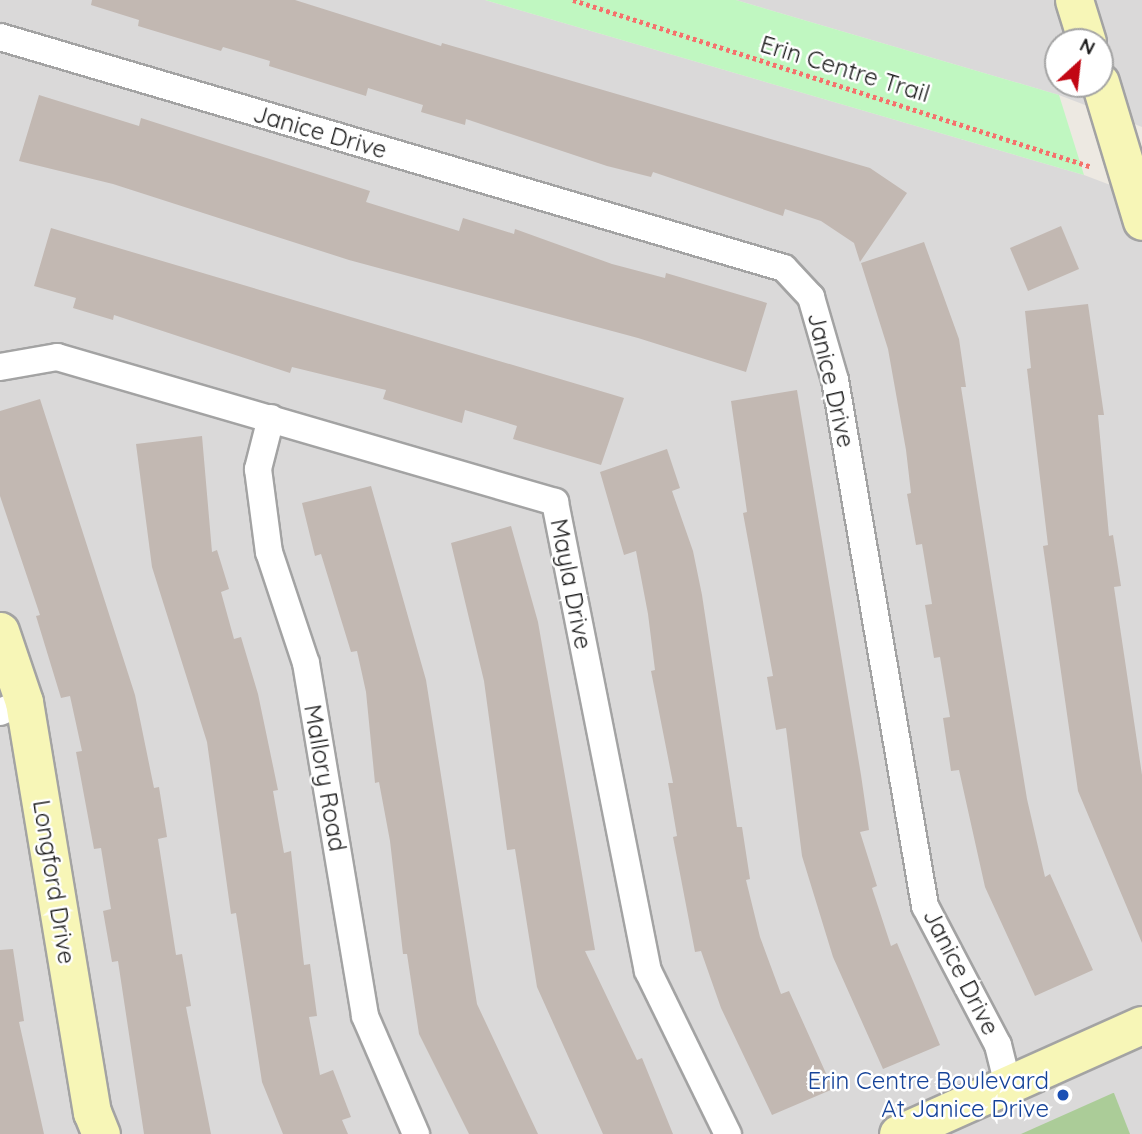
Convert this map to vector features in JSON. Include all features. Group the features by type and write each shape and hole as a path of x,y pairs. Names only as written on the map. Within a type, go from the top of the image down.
{"street":[{"path":"1074,0 1083,28"},
{"name":"Janice Drive","path":"0,37 784,268 811,297 835,380 925,906 998,1045 1008,1085"},
{"path":"1105,98 1142,221"},
{"name":"Mayla Drive","path":"0,367 57,357 555,502 648,971 729,1134"},
{"name":"Mallory Road","path":"271,418 258,469 269,552 306,663 365,1016 416,1134"},
{"name":"Longford Drive","path":"0,631 12,707 92,1112 102,1134"},
{"path":"898,1134 1142,1025"}],"path":[{"name":"Erin Centre Trail","path":"573,0 1096,167"}],"shaded area":[{"path":"0,0 485,0 1084,175 1142,197 1142,1134 0,1134"},
{"path":"736,0 1142,0 1142,127 1067,98 1114,98 1114,28 1044,28 1044,91"}],"green space":[{"path":"485,0 736,0 1044,91 1044,98 1060,98 1084,175"},
{"path":"1113,1093 1130,1134 1021,1134"}],"building":[{"path":"92,0 295,0 441,46 442,43 870,168 907,193 860,262 854,243 821,221 785,209 783,216 653,172 651,177 607,166 466,119 465,125 421,112 423,105 368,88 366,96 269,66 270,61 223,47 221,51 138,26 139,20 91,5"},
{"path":"39,95 139,126 141,118 370,191 366,202 459,231 463,218 514,234 515,229 612,264 665,278 666,273 767,303 746,372 638,338 349,260 113,184 19,161"},
{"path":"1061,226 1079,269 1028,291 1010,248"},
{"path":"51,228 624,398 601,465 513,439 517,426 465,410 462,423 383,399 386,390 292,367 290,373 114,315 113,320 73,308 76,298 34,286"},
{"path":"924,242 959,339 966,387 961,387 993,591 1027,799 1045,877 1050,874 1093,970 1035,996 985,887 959,770 951,771 943,718 950,717 940,657 934,658 925,605 932,604 922,544 916,545 907,494 911,493 906,450 888,349 861,263"},
{"path":"1088,304 1104,415 1098,415 1109,536 1113,535 1121,586 1114,587 1142,775 1142,943 1078,791 1043,546 1048,545 1027,369 1031,368 1025,311"},
{"path":"797,390 861,775 869,830 860,832 877,886 872,888 891,946 897,943 940,1045 883,1069 833,957 802,856 786,728 776,730 767,677 773,676 743,513 747,512 731,401"},
{"path":"40,399 135,695 154,788 159,787 167,837 158,839 176,955 182,954 191,1006 186,1007 211,1134 144,1134 118,961 112,962 103,911 111,909 101,848 94,849 76,752 82,751 70,696 61,698 36,616 40,615 0,496 0,411"},
{"path":"202,436 212,552 217,550 229,589 221,592 234,639 241,637 258,694 278,790 273,791 284,853 291,851 304,965 310,964 317,1016 309,1017 320,1075 333,1070 351,1117 342,1120 348,1134 283,1134 262,1082 236,913 231,914 207,742 152,567 136,444"},
{"path":"667,449 680,488 672,491 693,551 702,595 737,827 742,827 750,879 746,880 760,937 781,994 789,991 833,1089 772,1115 721,1008 701,951 695,952 673,837 677,836 668,783 673,783 651,671 655,670 648,614 636,551 624,555 600,472"},
{"path":"371,486 426,680 477,1004 538,1134 469,1134 419,1034 407,954 403,954 390,841 379,782 375,783 366,692 357,651 351,652 321,554 315,556 302,503"},
{"path":"511,526 538,622 577,845 595,950 585,951 637,1060 642,1058 673,1134 603,1134 537,987 515,849 507,850 484,681 451,543"},
{"path":"13,949 24,1021 19,1022 44,1134 0,1134 0,950"}],"place":[{"name":"Erin Centre Boulevard At Janice Drive","path":"1063,1095"}]}
